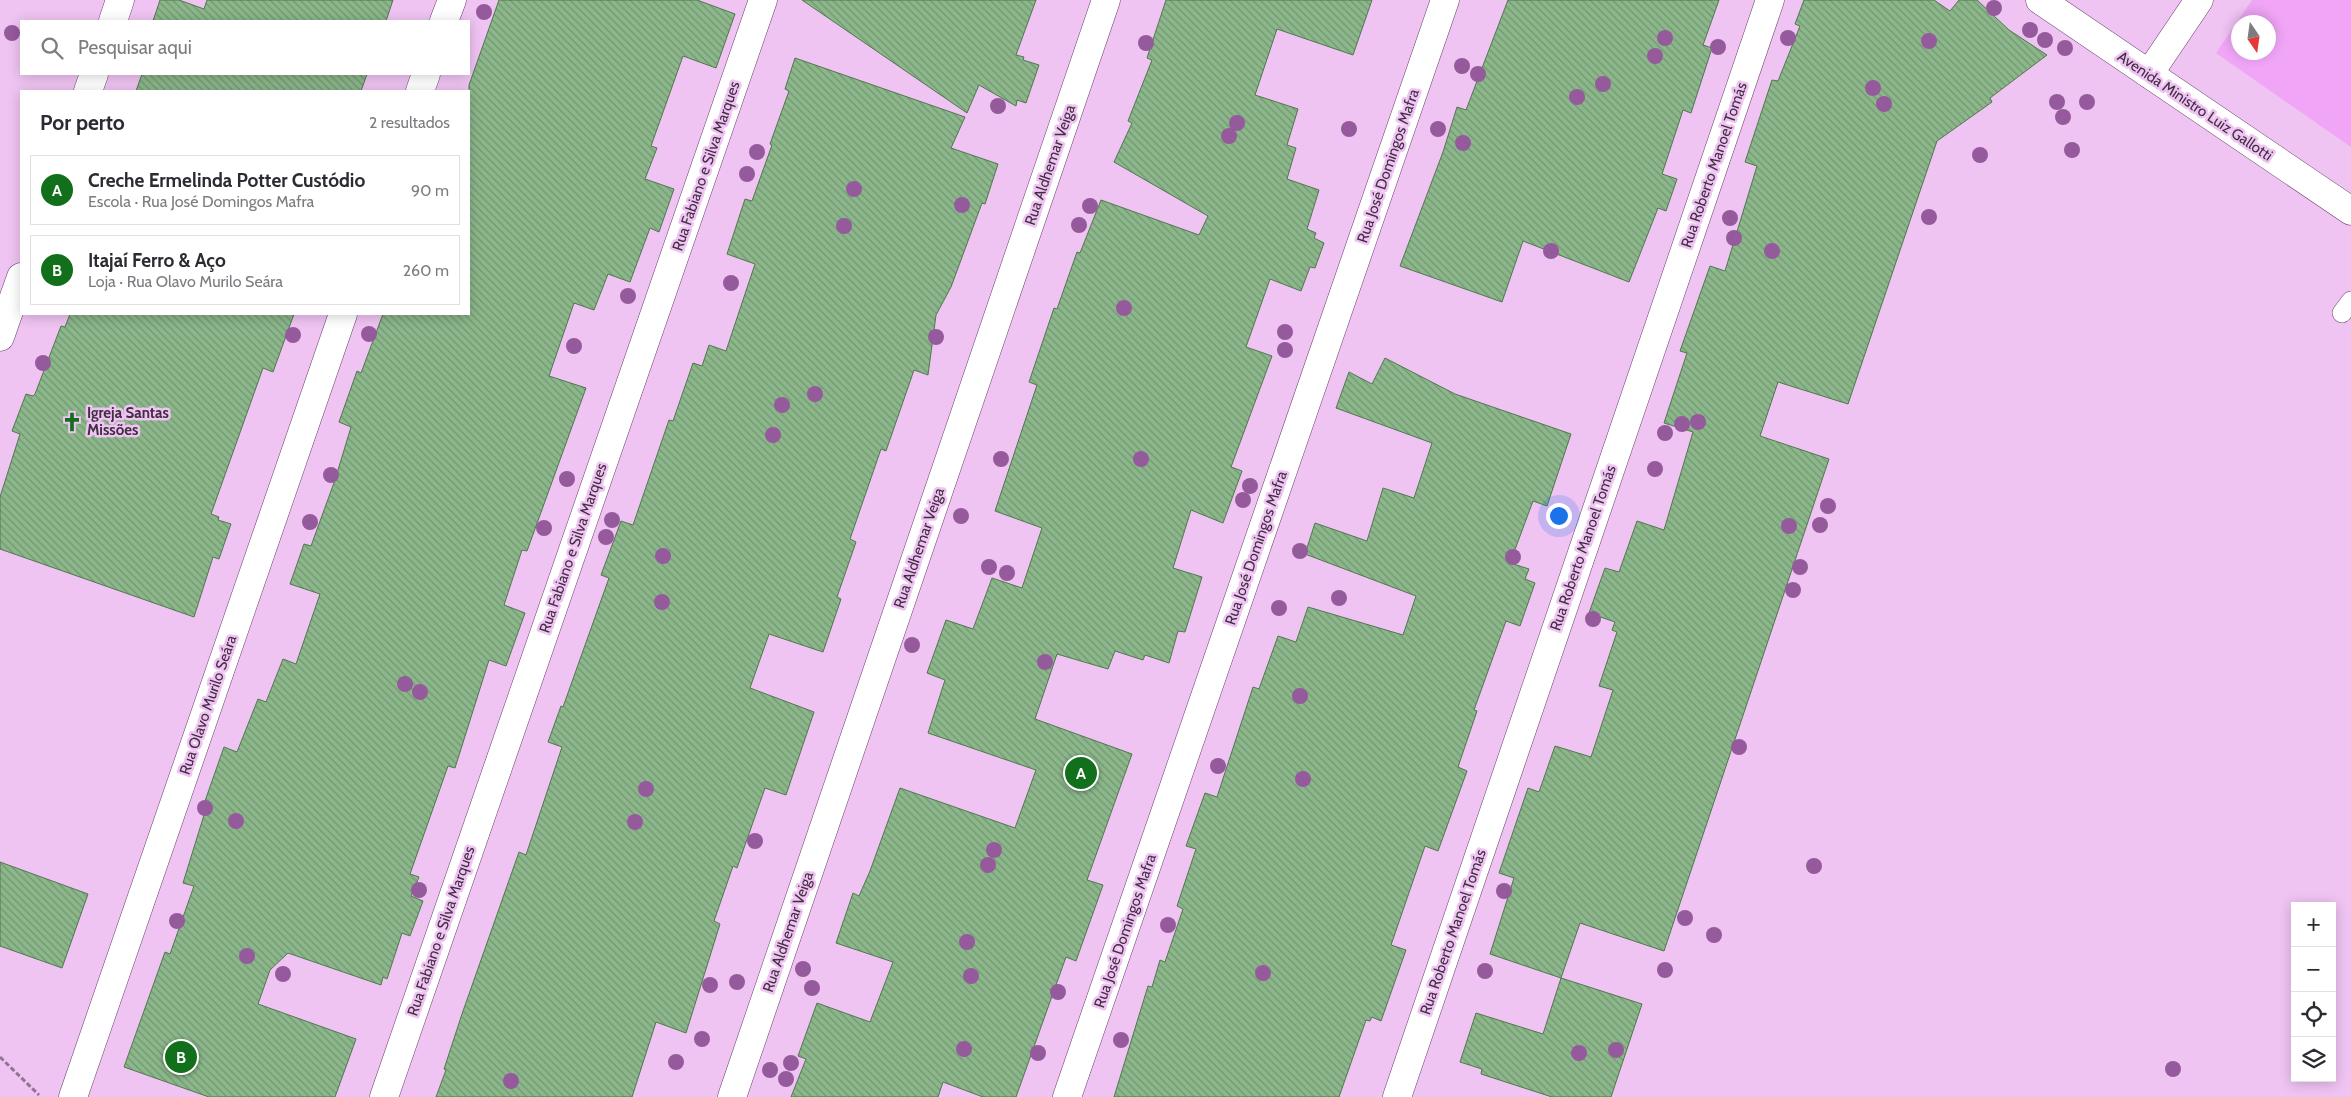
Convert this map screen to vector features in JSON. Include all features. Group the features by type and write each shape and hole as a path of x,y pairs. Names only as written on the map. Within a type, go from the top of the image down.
{"street":[{"path":"113,20 120,0"},
{"path":"444,20 452,0"},
{"name":"Rua Fabiano e Silva Marques","path":"384,1097 763,0"},
{"name":"Rua Aldhemar Veiga","path":"732,1097 1106,0"},
{"name":"Rua José Domingos Mafra","path":"1068,1097 1445,0"},
{"name":"Rua Roberto Manoel Tomás","path":"1397,1097 1770,0"},
{"name":"Avenida Ministro Luiz Gallotti","path":"2040,0 2351,211"},
{"path":"2149,74 2199,0"},
{"path":"88,90 94,75"},
{"path":"420,90 426,75"},
{"path":"0,337 20,280"},
{"name":"Rua Olavo Murilo Seára","path":"73,1097 343,315"}],"path":[{"path":"0,1057 40,1097"}],"shaded area":[{"path":"2252,0 2351,0 2351,147 2216,53 2231,31 2231,60 2276,60 2276,15 2242,15"}],"building":[{"path":"160,0 179,0 204,9 207,0 393,0 386,20 153,20"},
{"path":"499,0 697,0 735,14 716,68 683,56 651,146 657,148 645,179 674,189 659,232 650,228 630,282 608,274 594,310 574,303 549,376 586,388 527,551 522,550 504,605 525,613 506,666 489,660 455,768 448,766 410,874 419,877 411,896 423,901 410,936 402,933 387,979 383,977 381,985 288,953 270,970 258,1004 356,1039 335,1097 209,1097 124,1067 165,952 170,954 194,886 183,883 208,802 205,801 224,747 237,752 258,699 266,702 283,659 296,664 320,594 290,584 304,544 311,546 335,480 351,427 339,422 357,371 361,373 383,315 470,315 469,85"},
{"path":"802,0 1036,0 1016,55 1024,57 1023,60 1039,65 1026,103 1017,100 1016,106 979,85 967,113"},
{"path":"1166,0 1372,0 1353,55 1277,29 1255,95 1298,109 1287,145 1296,148 1287,179 1319,190 1307,229 1316,233 1314,238 1324,243 1315,268 1310,267 1301,291 1270,279 1246,347 1272,356 1231,467 1242,471 1223,523 1191,510 1173,568 1202,577 1185,632 1178,631 1169,663 1145,655 1143,660 1115,651 1108,669 1057,654 1035,719 1132,754 1087,880 1103,885 1076,961 1066,957 1016,1097 983,1097 943,1082 938,1097 791,1097 806,1059 798,1056 817,1003 870,1022 893,962 836,943 853,893 859,896 870,871 900,788 1015,828 1036,770 928,733 945,680 927,673 946,620 973,629 992,578 1022,588 1042,528 995,511 1037,385 1029,382 1054,308 1057,309 1077,252 1080,253 1101,200 1199,235 1208,216 1114,162 1132,123 1128,121 1152,60 1147,58"},
{"path":"1508,0 1719,0 1703,45 1712,48 1691,113 1683,110 1662,174 1677,179 1666,211 1658,208 1629,282 1523,241 1502,302 1400,266 1443,152 1457,107 1466,110"},
{"path":"1804,0 1934,0 1950,11 1959,0 1977,0 2009,30 2047,55 1990,98 1992,102 1937,141 1848,404 1778,382 1760,436 1829,459 1664,951 1580,923 1561,978 1490,954 1514,878 1499,873 1528,788 1539,792 1555,746 1591,757 1613,690 1599,686 1617,632 1612,630 1615,622 1589,613 1605,568 1619,572 1637,521 1664,530 1693,432 1664,423 1687,353 1680,351 1710,266 1725,271 1757,166 1745,162 1772,80 1778,81 1800,26 1795,24"},
{"path":"795,58 965,117 951,148 998,164 985,204 982,203 951,287 936,315 928,375 914,370 886,451 881,449 850,539 856,542 837,597 841,599 823,652 769,634 750,688 814,712 786,795 765,788 737,868 733,866 714,921 720,924 686,1033 656,1022 632,1097 436,1097 462,1014 519,852 526,855 562,747 548,742 561,706 563,707 609,578 601,575 621,521 633,525 669,420 673,421 693,363 702,366 709,345 726,351 755,264 727,254 745,199 752,201 772,145 770,144 789,91 785,89"},
{"path":"142,75 367,75 361,90 136,90"},
{"path":"70,315 294,315 273,372 263,368 211,514 219,517 218,520 231,524 219,559 213,557 194,617 0,549 0,497 20,434 12,431 26,394 33,396 35,394 61,326 65,327"},
{"path":"1385,358 1455,394 1571,434 1547,506 1533,501 1510,563 1529,569 1525,579 1535,583 1520,626 1506,621 1474,710 1477,711 1458,767 1467,771 1438,851 1425,846 1391,945 1406,950 1381,1021 1372,1017 1370,1021 1366,1020 1339,1097 1114,1097 1148,986 1152,987 1160,960 1165,962 1183,909 1177,906 1196,849 1186,846 1205,793 1217,797 1253,687 1259,689 1278,636 1296,642 1308,607 1403,635 1416,596 1305,554 1315,523 1367,541 1383,488 1414,498 1432,443 1336,408 1349,372 1372,384"},
{"path":"0,862 88,894 62,968 0,946"},
{"path":"1561,978 1642,1004 1611,1097 1552,1097 1481,1074 1482,1069 1460,1062 1476,1013 1543,1034"}],"place":[{"name":"Igreja Santas Missões","path":"72,422"},
{"name":"Creche Ermelinda Potter Custódio","path":"1081,773"},
{"name":"Itajaí Ferro & Aço","path":"181,1057"}]}
